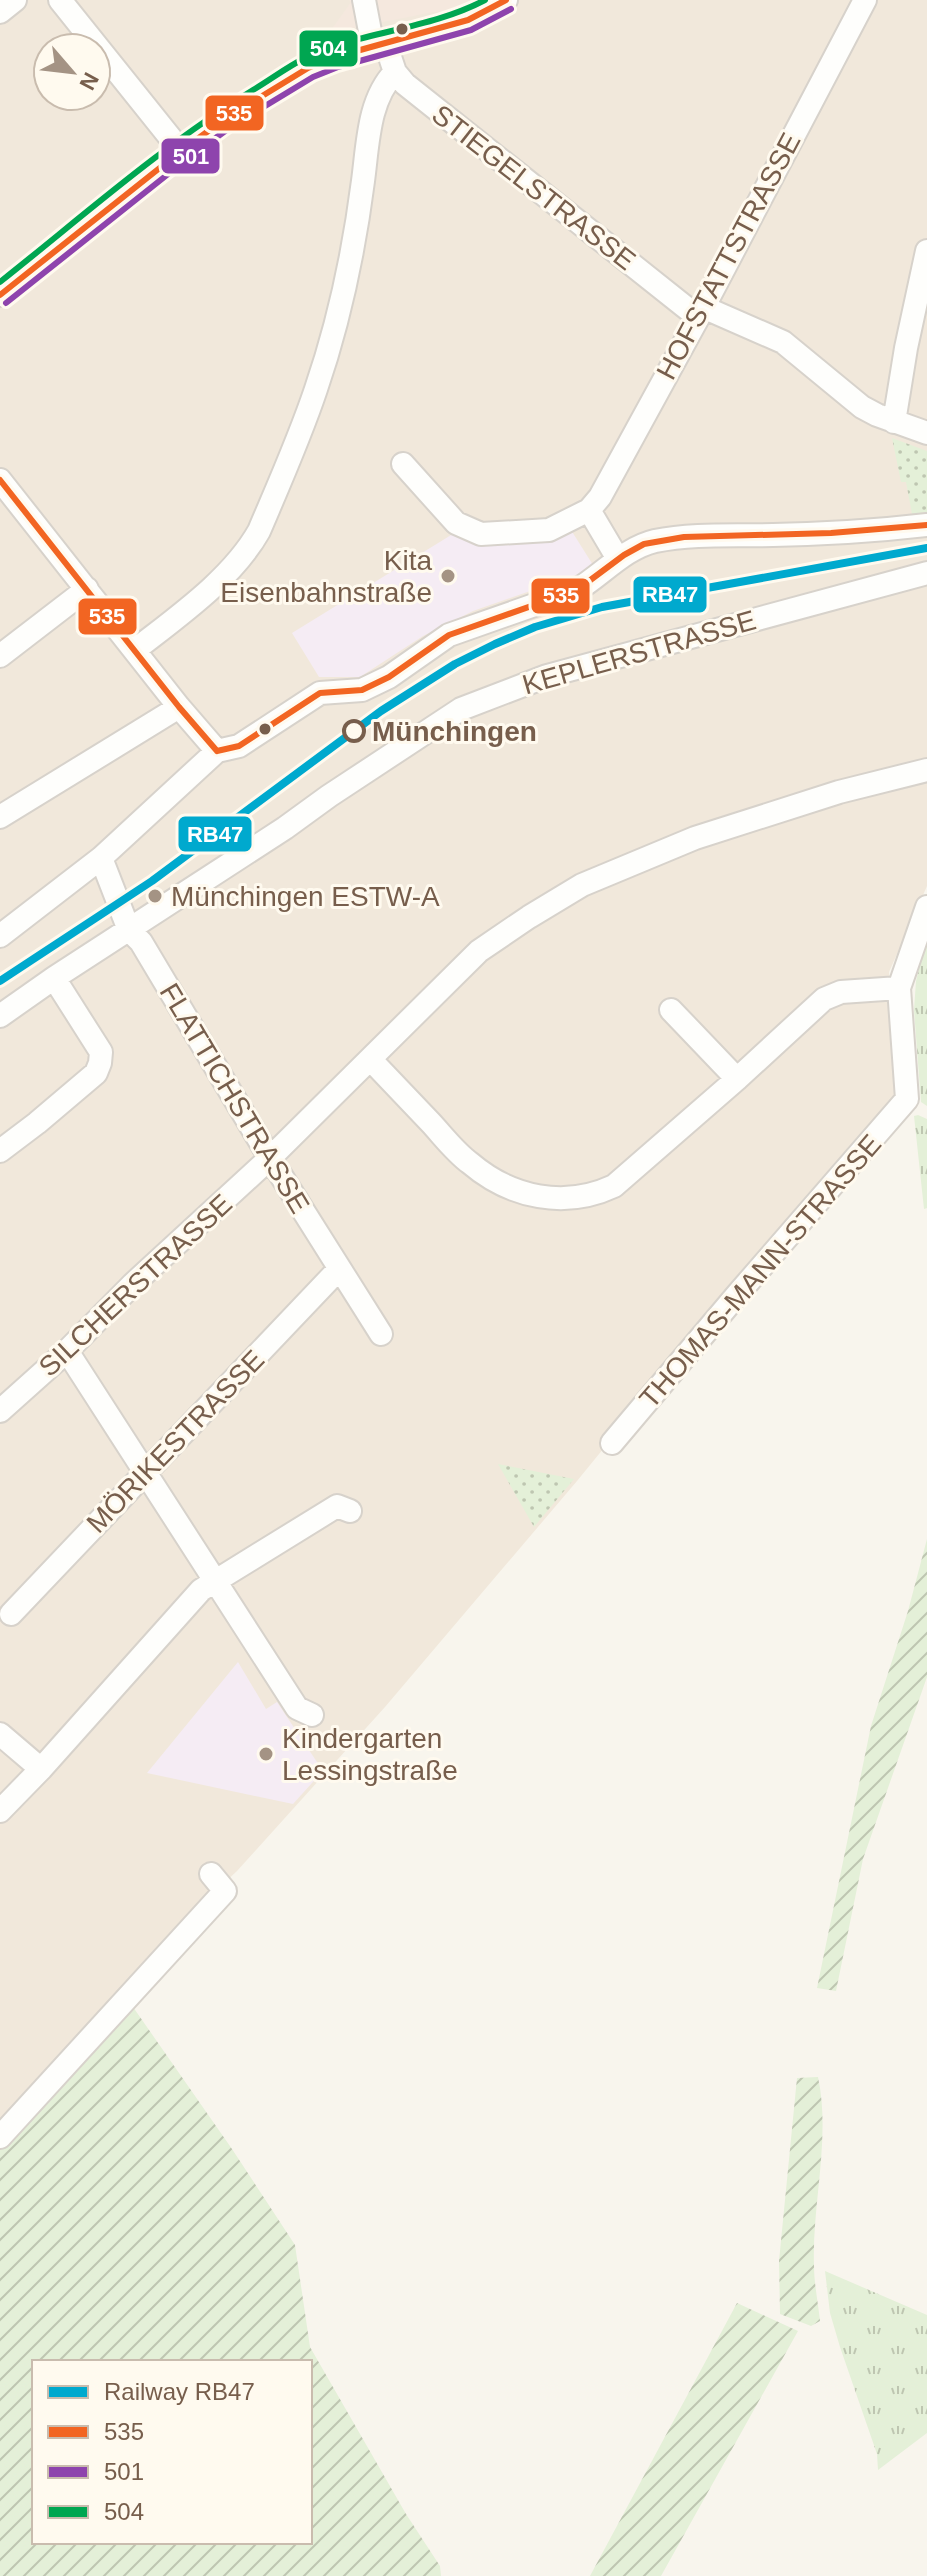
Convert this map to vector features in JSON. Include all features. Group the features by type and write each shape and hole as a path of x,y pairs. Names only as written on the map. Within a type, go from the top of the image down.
{"street":[{"path":"0,12 15,0"},
{"path":"60,0 181,151"},
{"name":"STIEGELSTRASSE","path":"364,0 376,39 395,72 405,84 467,135 701,311 783,342 862,407 927,433"},
{"path":"0,295 181,151 226,118 308,68 376,39 468,20 506,0"},
{"name":"HOFSTATTSTRASSE","path":"403,464 456,523 481,534 549,530 589,510 600,497 701,311 865,0"},
{"path":"135,650 183,612 227,571 249,548 259,531 317,388 358,223 371,123 381,89 395,72"},
{"path":"894,422 927,251"},
{"path":"0,480 217,751"},
{"path":"589,510 618,559"},
{"path":"0,936 101,858 217,751 239,746 320,693 362,690 389,677 449,635 577,590 618,559 653,542 694,537 798,535 927,525"},
{"name":"KEPLERSTRASSE","path":"0,1016 461,709 547,676 927,573"},
{"path":"0,656 87,589"},
{"path":"0,817 179,707"},
{"name":"SILCHERSTRASSE","path":"0,1411 270,1158 479,951 582,885 695,838 839,792 927,770"},
{"name":"FLATTICHSTRASSE","path":"101,858 129,930 141,942 270,1158 381,1334"},
{"path":"371,1060 469,1163 513,1190 543,1198 594,1195 614,1186 830,995 899,988 927,907"},
{"path":"0,1151 96,1073 100,1063 101,1052 54,978"},
{"name":"THOMAS-MANN-STRASSE","path":"612,1443 907,1099 899,988"},
{"path":"671,1010 737,1079"},
{"name":"MÖRIKESTRASSE","path":"11,1614 339,1269"},
{"path":"67,1351 297,1708 312,1715"},
{"path":"0,1811 201,1590 337,1506 350,1511"},
{"path":"0,1734 41,1769"},
{"path":"0,2137 225,1891 211,1874"}],"shaded area":[{"path":"0,0 927,0 927,886 889,972 897,1098 385,1707 237,1871 204,1902 0,2124"},
{"path":"349,0 469,0 475,3 458,11 433,12 334,32 331,30 351,2"},
{"path":"571,530 593,565 579,574 473,611 423,636 360,677 319,677 292,633 456,532"},
{"path":"238,1662 266,1709 277,1702 319,1765 321,1773 293,1804 147,1773"}],"green space":[{"path":"892,438 927,451 927,512 912,514 906,482 901,482"},
{"path":"927,936 927,1106 921,1102 914,1010 916,981"},
{"path":"914,1116 927,1119 927,1208 924,1209"},
{"path":"498,1464 574,1479 534,1527"},
{"path":"927,1539 927,1677 863,1859 836,1991 817,1988 871,1726 908,1611"},
{"path":"133,2007 295,2245 310,2347 406,2514 440,2566 441,2576 0,2576 0,2149"},
{"path":"818,2077 823,2123 814,2265 820,2321 811,2326 780,2314 779,2261 797,2078"},
{"path":"825,2271 927,2315 927,2433 878,2470 877,2454 830,2313"},
{"path":"737,2303 798,2331 661,2576 590,2576"}],"rail line":[{"name":"RB47","path":"0,981 152,881 381,711 455,664 495,644 535,627 602,607 927,548"}],"transit line":[{"name":"504","path":"0,282 155,158 292,65 327,49 441,18 485,0"},
{"name":"535","path":"0,295 181,151 226,118 308,68 335,57 468,20 506,0"},
{"name":"501","path":"6,303 187,159 232,126 313,77 338,67 471,30 511,9"},
{"name":"535","path":"0,480 217,751"},
{"name":"535","path":"217,751 239,746 320,693 362,690 389,677 449,635 577,590 644,544 684,537 831,533 927,525"}],"place":[{"name":"Kita Eisenbahnstraße","path":"448,576"},
{"name":"Münchingen","path":"354,731"},
{"name":"Münchingen ESTW-A","path":"155,896"},
{"name":"Kindergarten Lessingstraße","path":"266,1754"}]}
